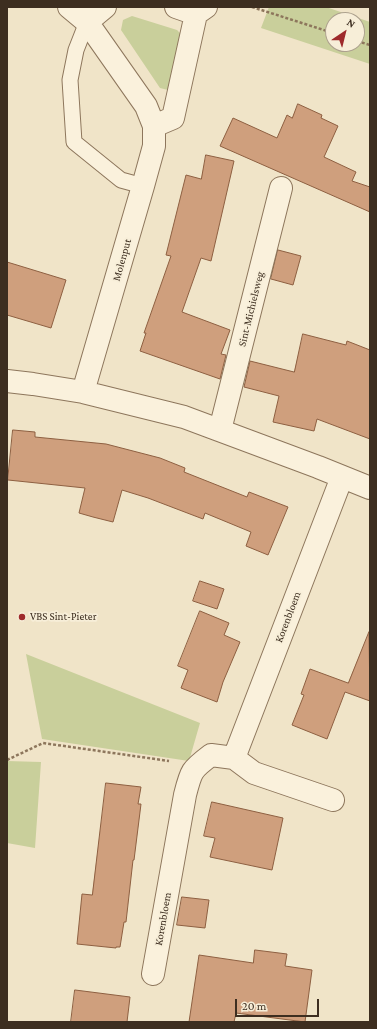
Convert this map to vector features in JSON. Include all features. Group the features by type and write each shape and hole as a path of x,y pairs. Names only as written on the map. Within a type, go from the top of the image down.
{"street":[{"name":"Molenput","path":"69,7 87,22 146,106 154,126 154,146 144,186 83,392"},
{"path":"87,22 105,7"},
{"path":"154,126 173,118 201,10 176,7"},
{"name":"Sint-Michielsweg","path":"220,430 281,188"},
{"path":"7,381 83,392 184,417 370,488"},
{"name":"Korenbloem","path":"234,758 342,477"},
{"name":"Korenbloem","path":"153,974 185,795 189,778 194,768 210,754 234,758 254,773 333,800"}],"lane":[{"path":"87,22 76,50 70,80 74,142 121,180 144,186"}],"path":[{"path":"252,7 325,30"},
{"path":"7,760 43,743 186,764 194,768"}],"green space":[{"path":"269,7 326,7 341,12 325,12 325,49 261,28"},
{"path":"132,16 177,30 182,35 168,90 160,88 121,30 123,20"},
{"path":"365,20 370,22 370,64 334,52 365,52"},
{"path":"26,654 200,723 189,761 42,739"},
{"path":"7,761 41,762 35,848 7,843"}],"building":[{"path":"298,104 322,115 321,118 338,126 324,157 356,172 352,181 370,187 370,212 220,146 233,118 277,138 287,115 292,118"},
{"path":"206,155 234,161 211,261 201,258 182,312 230,330 221,354 226,355 220,379 140,351 146,333 144,333 171,256 166,255 186,175 201,179"},
{"path":"278,250 301,256 293,285 271,279"},
{"path":"7,262 66,280 51,328 7,315"},
{"path":"303,334 346,345 347,341 370,350 370,439 317,419 314,431 273,422 279,396 244,387 250,361 294,372"},
{"path":"13,430 35,432 35,437 106,444 160,458 185,468 184,472 247,497 249,492 288,507 268,555 246,546 251,532 205,513 203,519 148,498 122,490 113,522 93,517 79,513 85,488 8,480"},
{"path":"200,581 224,589 217,609 193,601"},
{"path":"200,611 229,623 224,635 240,642 223,682 217,702 181,688 188,670 178,666"},
{"path":"369,632 370,701 345,692 327,739 292,725 304,695 301,694 310,669 348,683"},
{"path":"106,783 141,787 138,804 141,804 126,922 124,922 120,947 116,948 77,944 82,894 92,895"},
{"path":"212,802 283,818 272,870 210,857 215,838 204,836"},
{"path":"182,897 209,900 205,928 177,925"},
{"path":"255,950 287,954 285,966 312,970 305,1022 236,1013 234,1022 189,1022 199,955 253,963"},
{"path":"75,990 130,997 127,1022 71,1022"}],"place":[{"name":"VBS Sint-Pieter","path":"22,617"}]}
